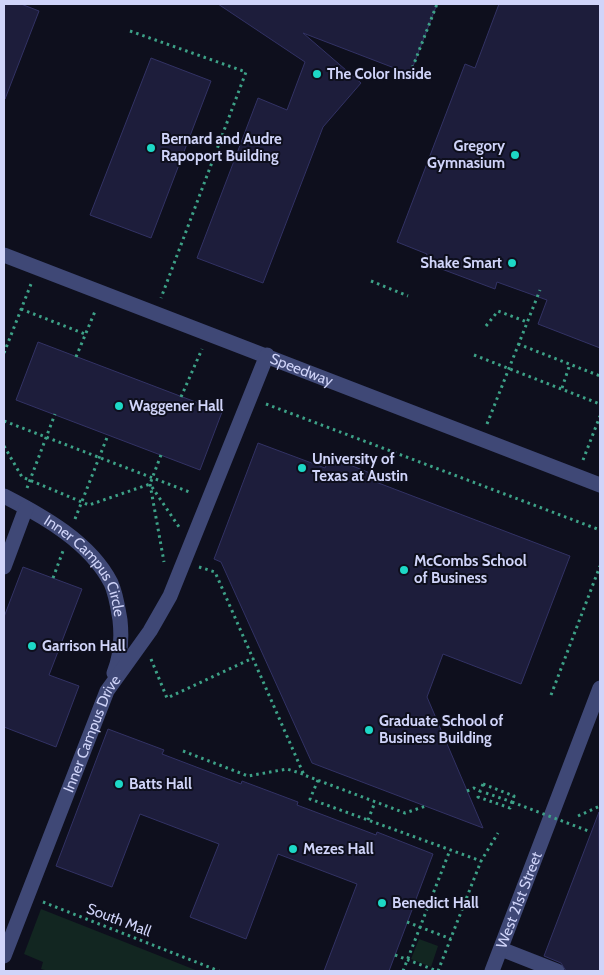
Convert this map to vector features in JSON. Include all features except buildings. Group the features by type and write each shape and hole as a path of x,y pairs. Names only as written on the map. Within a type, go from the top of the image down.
{"street":[{"name":"Speedway","path":"4,255 156,312 600,485"},
{"name":"Inner Campus Drive","path":"4,956 107,691 150,631 170,596 267,355"},
{"name":"Inner Campus Circle","path":"4,496 69,536 97,563 111,583 117,603 122,641 117,665 107,691"},
{"path":"4,567 23,507"},
{"name":"West 21st Street","path":"492,971 600,688"},
{"path":"501,949 557,971"}],"path":[{"path":"410,74 436,4"},
{"path":"130,31 246,72 156,312"},
{"path":"4,353 37,267"},
{"path":"371,281 408,296"},
{"path":"481,439 540,290"},
{"path":"76,357 103,292"},
{"path":"21,309 85,334"},
{"path":"486,326 498,311 527,322"},
{"path":"181,397 210,333"},
{"path":"518,344 600,376"},
{"path":"474,356 600,404"},
{"path":"562,388 570,364"},
{"path":"250,398 600,530"},
{"path":"23,507 30,480 55,414"},
{"path":"576,476 600,416"},
{"path":"4,421 209,500"},
{"path":"53,578 108,435"},
{"path":"4,446 22,478 89,505 150,484"},
{"path":"161,455 150,484 165,568"},
{"path":"150,484 191,544"},
{"path":"184,561 215,572 304,775"},
{"path":"551,696 600,566"},
{"path":"149,655 167,698 252,658"},
{"path":"183,751 248,776 287,769 405,814 426,806"},
{"path":"318,780 310,799 481,861"},
{"path":"483,784 514,796 512,802 510,808 478,797 483,784"},
{"path":"467,791 474,788 480,790"},
{"path":"486,793 591,832"},
{"path":"368,820 375,802"},
{"path":"578,816 600,806"},
{"path":"395,955 438,971 481,861 498,833"},
{"path":"403,971 450,850"},
{"name":"South Mall","path":"28,896 219,971"},
{"path":"407,922 451,939"}],"green space":[{"path":"41,909 198,971 48,971 41,969 43,962 24,954"},
{"path":"419,939 438,946 431,967 411,959"}],"place":[{"name":"The Color Inside","path":"317,74"},
{"name":"Bernard and Audre Rapoport Building","path":"151,148"},
{"name":"Gregory Gymnasium","path":"515,155"},
{"name":"Shake Smart","path":"512,263"},
{"name":"Waggener Hall","path":"119,406"},
{"name":"University of Texas at Austin","path":"302,468"},
{"name":"McCombs School of Business","path":"404,570"},
{"name":"Garrison Hall","path":"32,646"},
{"name":"Graduate School of Business Building","path":"369,730"},
{"name":"Batts Hall","path":"119,784"},
{"name":"Mezes Hall","path":"293,849"},
{"name":"Benedict Hall","path":"382,903"}]}
